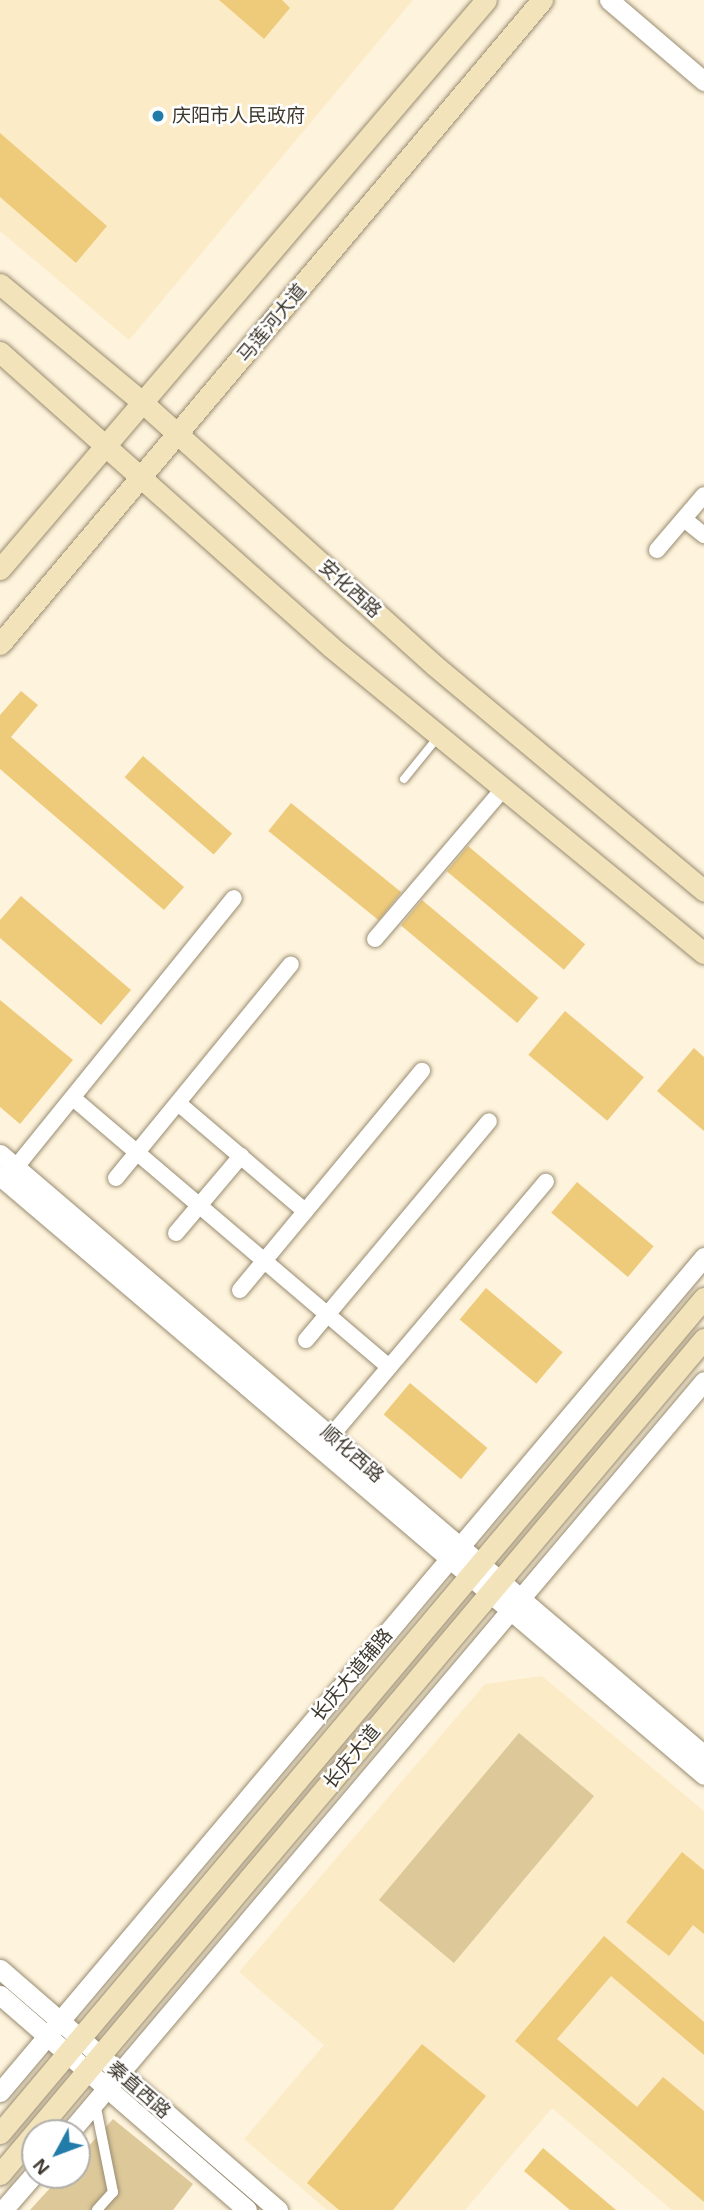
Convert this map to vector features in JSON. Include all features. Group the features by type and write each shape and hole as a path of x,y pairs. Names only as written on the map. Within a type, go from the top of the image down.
{"main road":[{"path":"0,569 486,0"},
{"name":"马莲河大道","path":"0,644 542,0"},
{"name":"安化西路","path":"0,284 142,402 434,665 704,891"},
{"path":"0,352 107,443 331,647 704,953"},
{"name":"长庆大道","path":"0,2133 704,1298"},
{"name":"长庆大道","path":"0,2174 704,1339"}],"street":[{"path":"609,0 704,81"},
{"path":"627,0 704,66"},
{"path":"657,550 704,495"},
{"path":"684,519 704,535"},
{"path":"375,939 504,788"},
{"path":"8,1171 73,1098 234,898"},
{"path":"116,1178 291,964"},
{"path":"240,1290 422,1071"},
{"path":"73,1098 389,1367"},
{"path":"178,1103 305,1211"},
{"path":"306,1340 489,1121"},
{"name":"顺化西路","path":"0,1154 8,1171 514,1605 704,1775"},
{"path":"176,1233 241,1156"},
{"name":"顺化西路","path":"8,1171 331,1436 454,1553"},
{"path":"331,1436 546,1182"},
{"name":"长庆大道辅路","path":"0,2092 704,1257"},
{"path":"81,2119 704,1381"},
{"name":"顺化西路","path":"514,1605 704,1755"},
{"name":"秦直西路","path":"0,1969 54,2029 93,2063 107,2088 247,2210"},
{"name":"秦直西路","path":"0,1995 54,2029"},
{"path":"97,2210 113,2192 107,2088"},
{"name":"秦直西路","path":"107,2088 278,2210"},
{"path":"3,2210 21,2189"}],"lane":[{"path":"404,779 439,735"}],"shaded area":[{"name":"庆阳市人民政府","path":"0,0 413,0 129,340 0,231"},
{"path":"542,1676 704,1811 704,2210 672,2210 552,2108 465,2210 327,2210 244,2139 324,2045 239,1972 485,1684"},
{"path":"519,1733 594,1796 454,1963 379,1900"},
{"path":"113,2119 193,2184 173,2210 30,2210 49,2189 91,2189 91,2143"}],"building":[{"path":"219,0 282,0 290,8 264,39"},
{"path":"0,133 107,226 76,263 0,197"},
{"path":"21,691 38,705 11,737 184,887 164,910 0,769 0,715"},
{"path":"143,756 232,833 214,855 125,777"},
{"path":"291,803 401,892 379,920 268,831"},
{"path":"468,846 585,944 564,970 447,871"},
{"path":"21,896 131,990 101,1025 0,938 0,920"},
{"path":"422,900 538,998 517,1023 401,925"},
{"path":"0,1000 73,1060 20,1124 0,1107"},
{"path":"565,1011 644,1077 607,1121 528,1055"},
{"path":"694,1048 704,1057 704,1131 657,1091"},
{"path":"577,1182 654,1246 628,1277 551,1213"},
{"path":"486,1288 563,1352 536,1384 460,1319"},
{"path":"410,1383 487,1448 461,1479 384,1414"},
{"path":"682,1852 704,1870 704,1934 693,1925 669,1956 626,1922"},
{"path":"604,1936 704,2022 704,2055 611,1976 557,2039 637,2107 663,2077 704,2111 704,2202 515,2041"},
{"path":"422,2044 486,2096 393,2210 339,2210 307,2183"},
{"path":"543,2148 616,2210 570,2210 524,2171"}],"place":[{"name":"庆阳市人民政府","path":"158,116"}]}
